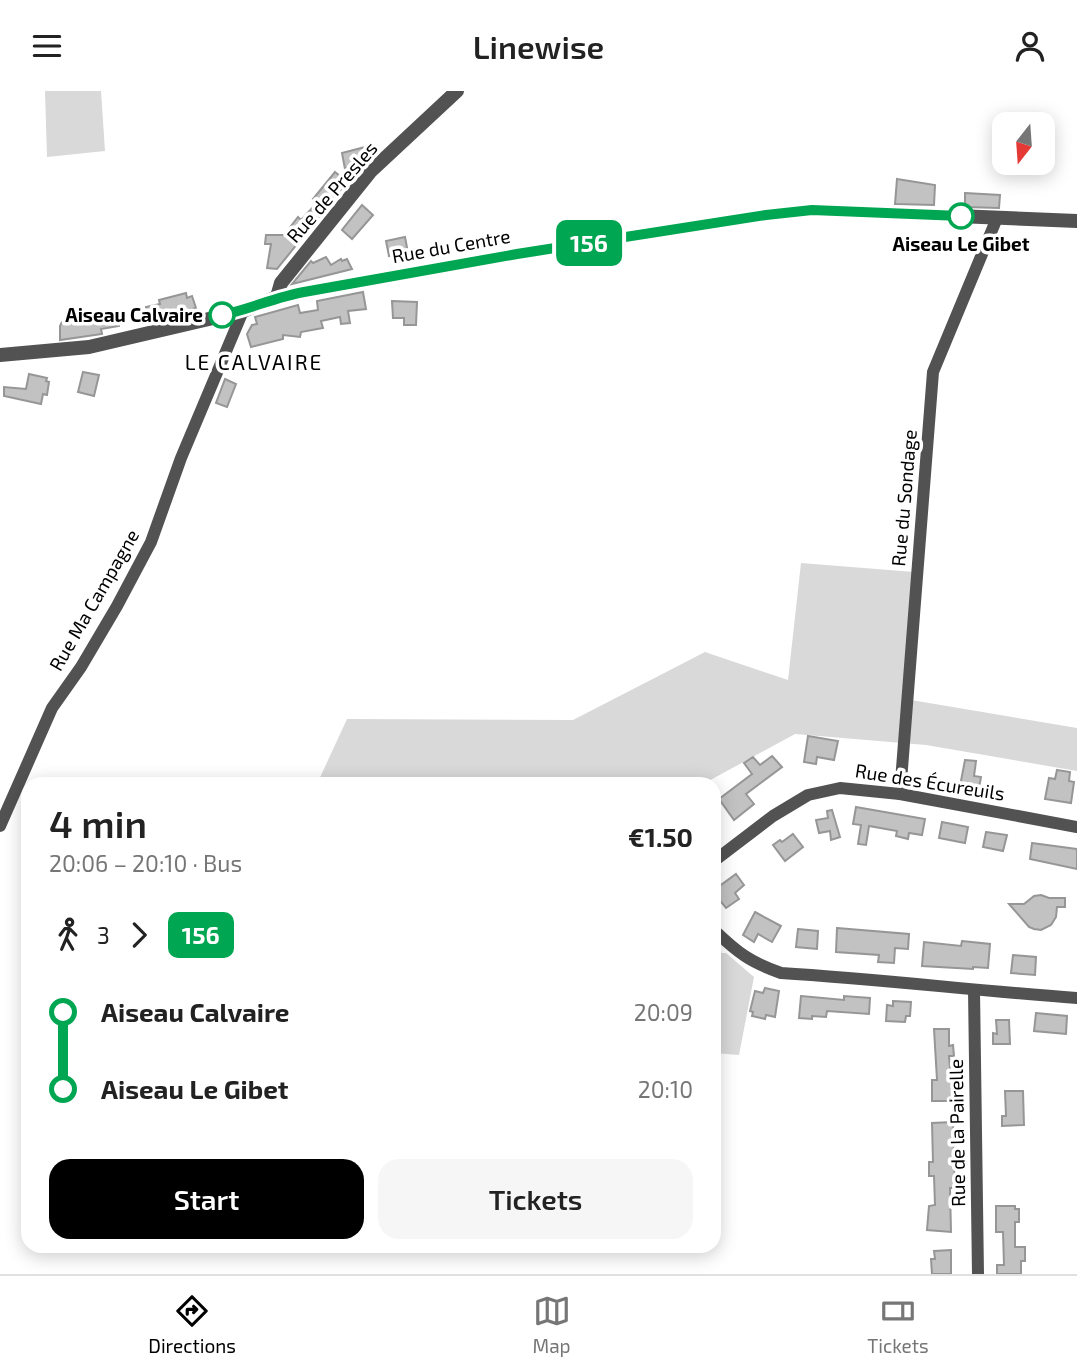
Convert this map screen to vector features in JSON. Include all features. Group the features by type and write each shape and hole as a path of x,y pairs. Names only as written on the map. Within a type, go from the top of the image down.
{"street":[{"name":"Rue de Presles","path":"277,297 281,282 370,172 457,91"},
{"name":"Rue du Centre","path":"0,355 89,348 243,311 277,297 517,254 766,215 812,210 1077,221"},
{"name":"Rue du Sondage","path":"900,794 933,372 997,218"},
{"name":"Rue Ma Campagne","path":"22,777 52,708 81,667 151,542 181,458 243,311"},
{"name":"Rue Ma Campagne","path":"0,826 21,778"},
{"name":"Rue des Écureuils","path":"721,856 773,816 808,795 840,788 900,794 1077,827"},
{"path":"721,937 739,954 759,966 781,974 928,983 974,990 1077,998"},
{"name":"Rue de la Pairelle","path":"974,990 978,1274"}],"shaded area":[{"path":"45,91 101,91 105,151 47,157"},
{"path":"801,563 914,572 905,699 1077,728 1077,771 926,745 795,734 716,777 320,777 347,719 573,720 705,652 788,680"},
{"path":"721,953 726,953 754,977 739,1055 721,1054"}],"building":[{"path":"365,147 368,160 364,164 345,169 342,153"},
{"path":"335,172 347,182 277,269 267,268 271,244 265,244 266,235 284,235 298,217 301,220 317,203 313,199"},
{"path":"897,179 935,185 934,205 895,204"},
{"path":"965,193 1000,195 999,208 965,207"},
{"path":"362,205 373,215 352,239 342,230"},
{"path":"405,237 408,253 389,256 386,241"},
{"path":"326,257 331,265 341,259 347,259 352,269 292,284 311,261 313,263"},
{"path":"363,292 366,309 348,311 350,323 341,324 340,317 321,321 323,328 301,332 300,337 283,335 283,339 251,347 247,334 252,325 257,324 255,317 298,305 300,313 318,310 317,301"},
{"path":"186,293 187,298 192,296 196,308 149,320 146,307 160,304 159,300"},
{"path":"392,301 417,302 416,325 404,325 404,318 393,318"},
{"path":"74,319 119,322 119,326 101,329 102,334 60,340 62,322 71,322"},
{"path":"83,372 99,375 94,396 78,392"},
{"path":"29,374 47,378 46,381 49,382 47,395 43,394 41,404 4,396 4,387 26,389"},
{"path":"225,379 236,384 227,407 216,403"},
{"path":"808,736 838,741 834,760 817,757 816,764 804,762"},
{"path":"772,756 782,767 746,794 754,804 734,820 721,802 721,797 752,774 744,763 753,757 760,765"},
{"path":"965,760 976,761 974,776 981,777 979,788 960,786"},
{"path":"1057,770 1070,772 1069,781 1074,782 1071,803 1045,799 1049,778 1055,779"},
{"path":"856,807 925,819 922,835 909,833 908,839 896,836 897,831 869,826 866,845 858,844 861,825 853,824"},
{"path":"832,810 840,837 831,840 830,831 819,833 816,820 828,818 827,811"},
{"path":"942,822 968,827 965,843 939,838"},
{"path":"986,832 1007,835 1003,851 983,847"},
{"path":"793,834 803,847 785,861 773,845"},
{"path":"1032,843 1077,849 1077,869 1030,859"},
{"path":"736,874 744,885 735,893 739,899 726,908 721,902 721,885"},
{"path":"1034,896 1065,898 1065,907 1057,907 1056,917 1051,925 1041,930 1029,927 1009,904 1024,904"},
{"path":"755,912 781,926 772,942 758,934 754,942 743,935"},
{"path":"837,928 909,934 908,949 895,948 894,963 878,962 879,955 836,952"},
{"path":"798,929 818,931 817,949 796,947"},
{"path":"962,941 990,944 988,968 922,966 924,942 961,946"},
{"path":"1013,955 1036,957 1035,975 1011,973"},
{"path":"765,988 779,991 775,1017 766,1015 765,1019 752,1016 753,1012 750,1011 755,991 763,993"},
{"path":"801,996 844,1000 844,996 870,998 869,1014 827,1011 826,1017 799,1018"},
{"path":"893,1001 911,1002 910,1016 906,1016 905,1022 886,1021 887,1005 893,1006"},
{"path":"1036,1013 1067,1016 1066,1034 1034,1031"},
{"path":"996,1020 1009,1020 1010,1044 993,1044 993,1033 997,1034"},
{"path":"934,1029 949,1029 949,1046 953,1045 954,1056 949,1056 953,1101 932,1101 932,1080 937,1080"},
{"path":"1005,1091 1023,1091 1024,1125 1002,1126 1002,1116 1006,1116"},
{"path":"953,1122 955,1188 950,1188 951,1232 927,1230 929,1206 935,1205 934,1176 929,1176 929,1162 933,1162 932,1123"},
{"path":"996,1206 1015,1206 1015,1209 1019,1209 1019,1222 1015,1222 1015,1247 1025,1247 1021,1274 997,1274 997,1265 1004,1265 1003,1232 996,1232"},
{"path":"951,1250 951,1274 932,1274 931,1259 935,1259 934,1251"}],"bus line":[{"name":"156","path":"222,315 243,311 277,297 304,292 517,254 766,215 812,210 961,216"}],"place":[{"name":"Aiseau Le Gibet","path":"961,216"},
{"name":"Aiseau Calvaire","path":"222,315"}],"district":[{"name":"LE CALVAIRE","path":"254,363"}]}
